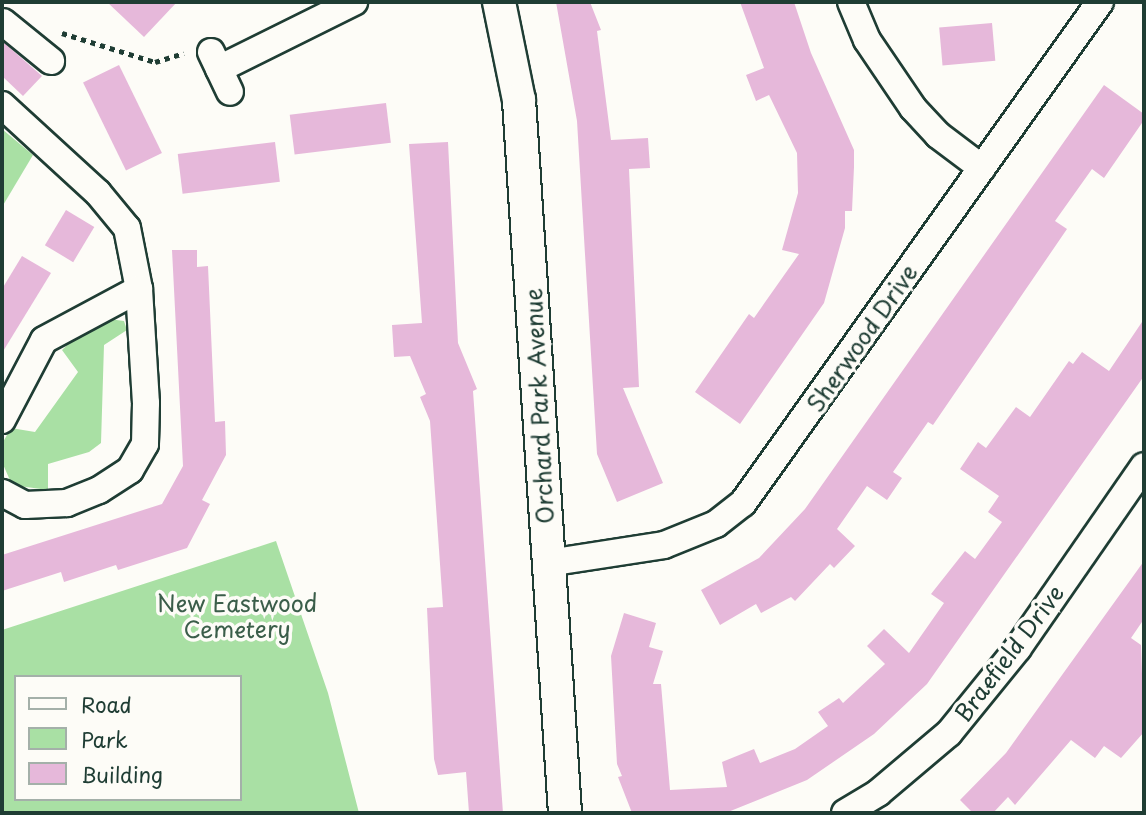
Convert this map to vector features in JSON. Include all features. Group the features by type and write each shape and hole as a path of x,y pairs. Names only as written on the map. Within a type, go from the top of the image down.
{"street":[{"path":"9,2 2,23 41,53"},
{"path":"220,71 354,2"},
{"name":"Orchard Park Avenue","path":"499,2 519,100 565,813"},
{"path":"851,2 867,40 913,108 938,135 982,168"},
{"name":"Sherwood Drive","path":"548,562 664,545 716,524 743,503 1100,2"},
{"path":"2,105 98,193 127,228 139,289 145,444 130,470 99,490 67,503 25,505 2,492"},
{"path":"2,420 44,340 139,289"},
{"name":"Braefield Drive","path":"845,813 911,767 958,723 1018,648 1144,466"}],"path":[{"path":"41,53 47,28 155,62 194,51 220,71"}],"green space":[{"path":"2,129 33,155 2,207"},
{"path":"109,319 124,321 127,330 104,345 101,443 89,452 48,464 48,490 12,485 2,462 3,442 11,428 35,432 78,372 62,350 83,330"},
{"name":"New Eastwood Cemetery","path":"276,541 328,693 359,813 2,813 2,630"}],"building":[{"path":"107,2 177,2 144,37"},
{"path":"556,2 590,2 601,30 597,31 611,140 648,138 650,168 629,169 639,387 623,388 663,483 617,502 597,454 577,121"},
{"path":"740,2 794,2 811,53 854,150 854,167 852,211 845,211 845,228 824,303 740,424 695,392 749,314 754,318 799,254 782,250 798,193 797,153 769,95 756,101 746,75 764,68"},
{"path":"992,23 995,61 943,65 939,28"},
{"path":"2,41 42,76 23,96 2,76"},
{"path":"119,65 162,153 126,171 83,83"},
{"path":"1104,85 1144,114 1144,120 1104,178 1092,169 1055,221 1067,229 933,425 928,422 893,472 902,478 887,500 867,486 837,529 855,546 834,568 830,564 795,601 791,597 761,613 756,604 720,625 701,590 759,558 805,509"},
{"path":"386,103 391,143 295,155 290,115"},
{"path":"275,142 280,182 183,194 178,154"},
{"path":"448,142 458,343 477,389 473,391 503,813 469,813 466,772 438,775 434,759 427,608 443,607 430,421 420,397 426,394 410,356 394,357 392,325 422,323 409,144"},
{"path":"66,210 94,227 73,262 45,245"},
{"path":"172,250 197,250 197,267 208,266 215,422 225,421 226,455 202,500 210,504 187,548 118,570 116,565 64,582 61,572 2,591 2,555 162,504 183,466"},
{"path":"22,256 51,273 2,353 2,289"},
{"path":"1144,319 1144,376 927,684 874,734 807,780 728,812 632,813 618,777 622,776 617,764 611,656 624,613 656,623 649,647 663,651 653,684 661,684 670,790 727,787 722,762 754,749 760,763 795,749 828,726 818,712 839,698 843,703 885,664 867,646 884,629 909,653 944,603 931,594 965,551 975,559 1002,522 988,512 999,496 960,469 978,442 986,448 1016,407 1030,417 1069,361 1073,364 1082,352 1109,371"},
{"path":"1144,561 1144,619 1131,638 1141,645 1144,732 1121,758 1104,746 1095,758 1071,740 1015,805 1008,797 993,813 973,813 960,800 1006,753"}]}
